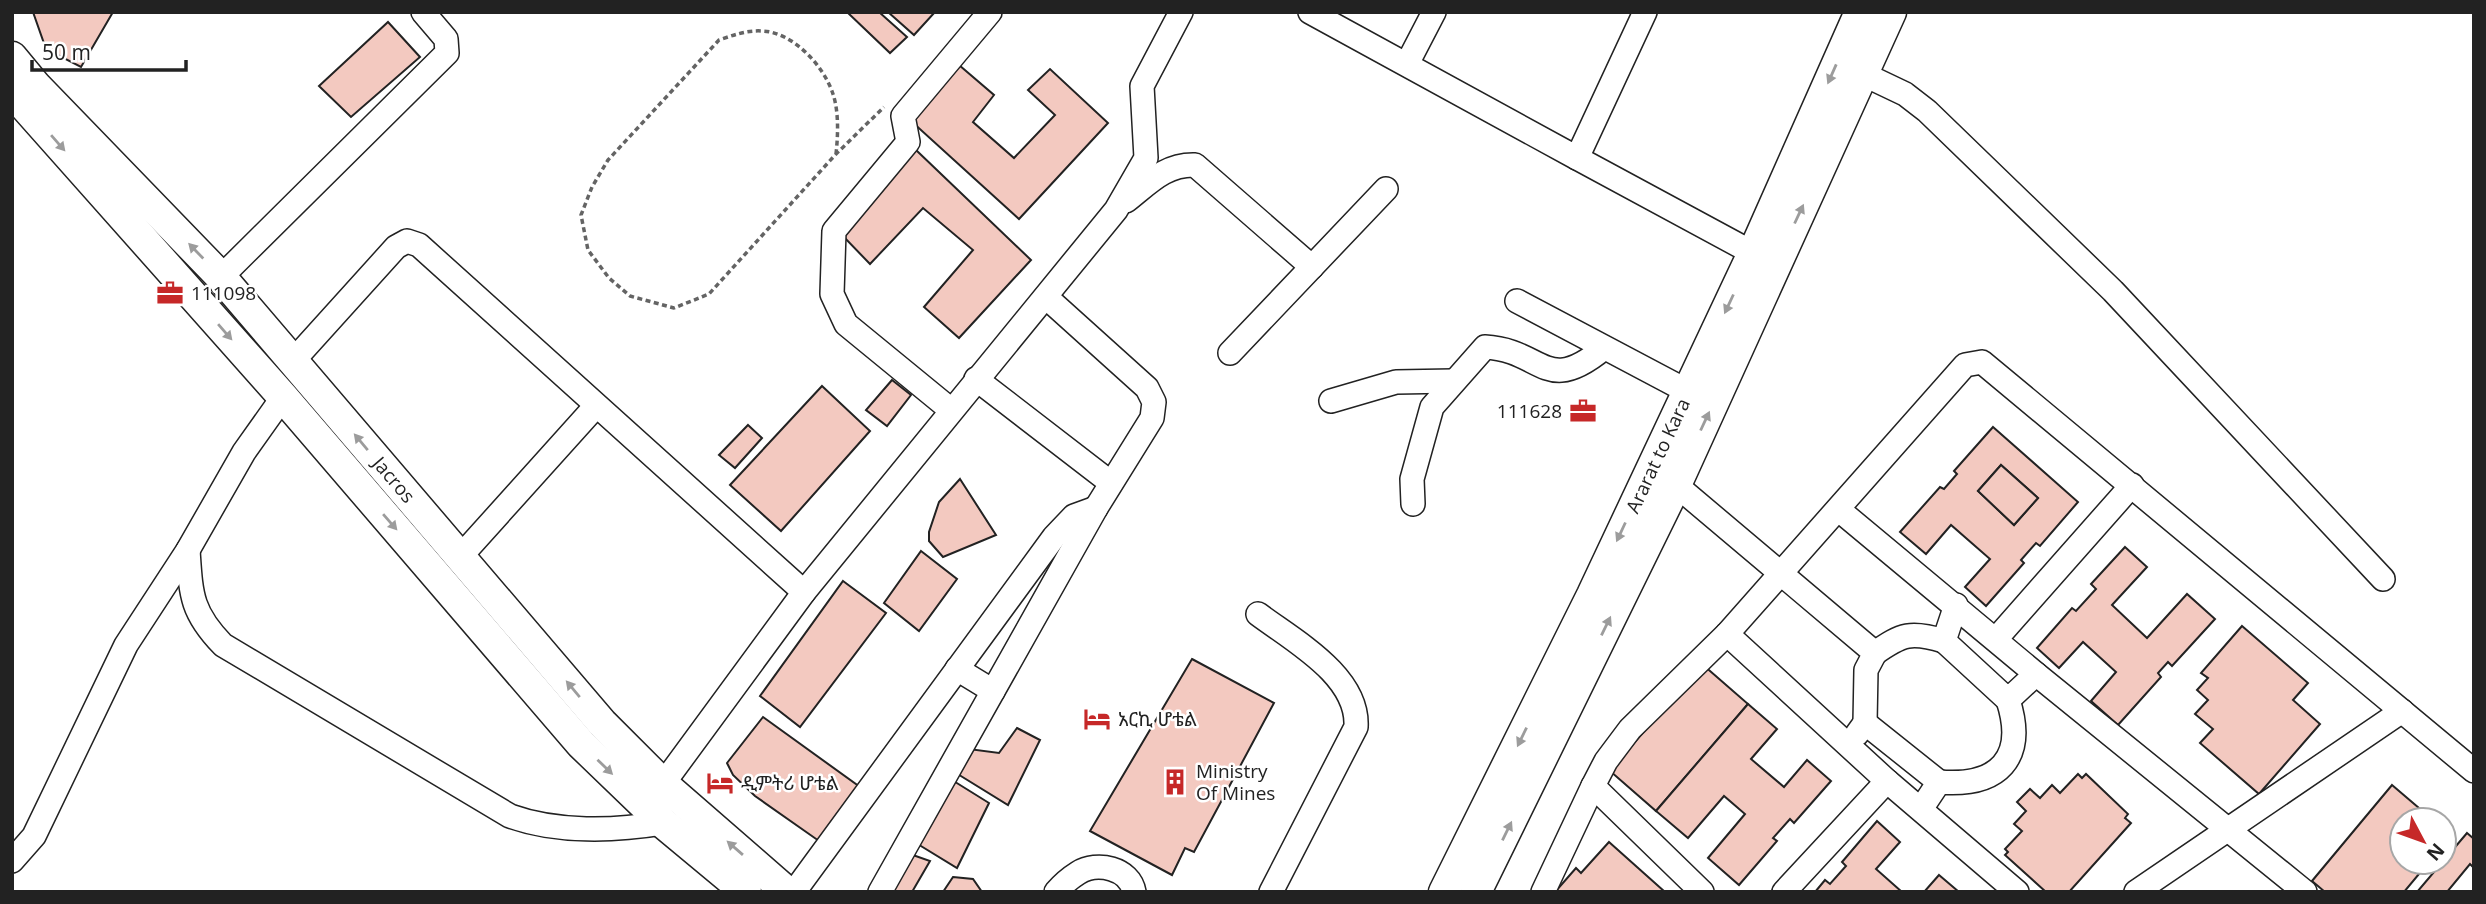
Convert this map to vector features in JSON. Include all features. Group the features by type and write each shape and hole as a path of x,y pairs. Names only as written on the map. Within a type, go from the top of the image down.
{"main road":[{"name":"Ararat to Kara","path":"1444,892 1526,730 1663,478 1687,391 1753,253 1860,12"},
{"name":"Ararat to Kara","path":"1476,892 1663,478 1891,12"},
{"name":"Jacros","path":"12,57 36,86 221,277 460,557 591,734 663,823 746,892"},
{"name":"Jacros","path":"12,92 282,397 591,734 663,784 788,892"}],"street":[{"path":"221,277 447,52 446,39 423,12"},
{"path":"951,410 846,324 832,294 831,254 834,231 908,142 903,116 990,12"},
{"path":"663,784 804,592 1116,210 1146,158 1142,86 1181,12"},
{"path":"1310,12 1753,253"},
{"path":"1407,64 1434,12"},
{"path":"1577,158 1645,12"},
{"path":"1863,74 1905,94 1947,130 2113,291 2383,579"},
{"path":"1116,210 1164,170 1180,164 1195,165 1312,267"},
{"path":"1230,352 1387,189"},
{"path":"293,361 396,247 407,241 419,245 804,592"},
{"path":"880,892 1096,508 1152,418 1154,402 1147,388 1046,297"},
{"path":"1517,301 1687,391"},
{"path":"1413,504 1412,480 1432,407 1485,347 1505,348 1545,369 1562,372 1587,362 1604,348"},
{"path":"1543,892 1606,761 1630,729 1727,634 1965,365 1982,362 2474,771"},
{"path":"976,379 1111,483"},
{"path":"1331,401 1396,382 1454,381"},
{"path":"12,861 34,836 126,645 188,550 244,452 282,397"},
{"path":"460,557 596,407"},
{"path":"1663,478 1782,572 1875,653"},
{"path":"1996,639 2132,485"},
{"path":"794,892 1054,537 1074,516 1096,508"},
{"path":"1839,510 2305,892"},
{"path":"188,550 190,589 201,622 223,645 510,816 527,822 621,830 663,823"},
{"path":"1944,641 1956,605"},
{"path":"1258,614 1317,659 1349,693 1357,710 1356,727 1271,892"},
{"path":"1727,634 2008,889"},
{"path":"1849,746 1865,723 1866,670 1875,653 1897,638 1919,634 1944,641 2008,700 2015,721 2015,745 2005,765 1987,778 1961,784 1938,782 1865,723"},
{"path":"957,669 993,691"},
{"path":"2008,700 2036,674"},
{"path":"2136,892 2402,711"},
{"path":"1784,892 1887,781"},
{"path":"1921,809 1938,782"},
{"path":"1593,786 1702,892"},
{"path":"1056,892 1080,871 1105,867 1120,871 1133,885 1134,892"}],"path":[{"path":"836,154 834,95 822,71 798,45 765,31 740,32 719,40 608,160 592,187 581,215 588,250 609,278 630,296 674,308 709,294 836,154 888,104"}],"building":[{"path":"33,12 113,12 81,67 46,49"},
{"path":"847,12 879,12 907,37 890,53"},
{"path":"888,12 935,12 914,35"},
{"path":"388,22 420,57 351,117 319,86"},
{"path":"959,65 994,95 973,122 1014,158 1055,115 1028,90 1050,69 1108,123 1019,219 911,121"},
{"path":"916,150 1031,260 959,338 924,307 973,250 923,208 870,264 841,234"},
{"path":"892,380 911,395 887,426 866,410"},
{"path":"822,386 870,431 781,531 730,485"},
{"path":"748,425 762,438 735,468 719,455"},
{"path":"1993,427 2078,502 2040,546 2036,543 2021,560 2024,563 1986,606 1965,587 1990,559 1951,525 1926,554 1900,532 1940,487 1944,489 1957,474 1954,471","holes":["2001,465 2038,498 2014,525 1978,491"]},
{"path":"2001,465 2038,498 2014,525 1978,491"},
{"path":"960,479 996,535 943,557 929,541 929,532 939,502"},
{"path":"2125,547 2147,567 2112,605 2147,638 2187,594 2215,619 2172,666 2168,662 2158,673 2161,677 2118,725 2091,701 2116,672 2083,642 2059,668 2037,648 2072,608 2076,611 2096,589 2091,584"},
{"path":"921,551 957,579 919,631 884,603"},
{"path":"843,581 886,613 800,727 760,696"},
{"path":"2242,626 2308,683 2293,700 2320,724 2259,794 2200,743 2213,729 2195,714 2208,700 2197,690 2208,678 2201,673"},
{"name":"Ministry Of Mines","path":"1192,659 1274,703 1194,852 1185,848 1172,875 1090,831"},
{"path":"1702,664 1748,704 1656,811 1610,771"},
{"path":"1748,704 1777,729 1751,759 1784,787 1807,760 1831,781 1794,823 1790,819 1773,838 1777,841 1739,885 1708,858 1745,814 1724,796 1688,838 1656,811"},
{"path":"763,717 860,787 819,841 755,796 733,775 727,763"},
{"path":"1017,728 1040,740 1008,805 956,773 969,749 999,753"},
{"path":"2078,774 2082,778 2086,774 2128,814 2125,818 2131,823 2069,892 2046,892 2005,855 2008,852 2005,849 2022,831 2014,824 2026,811 2017,802 2030,789 2040,798 2052,785 2060,793"},
{"path":"952,780 989,803 957,868 916,843"},
{"path":"2392,785 2417,806 2388,806 2388,876 2417,876 2404,892 2325,892 2312,881"},
{"path":"1877,821 1900,842 1876,869 1902,892 1815,892 1825,880 1830,884 1846,866 1842,862"},
{"path":"2467,833 2474,839 2474,868 2470,864 2447,892 2417,892 2431,876 2458,876 2458,844"},
{"path":"1609,842 1665,892 1555,892 1576,868 1581,873"},
{"path":"910,854 930,861 912,892 887,892"},
{"path":"1939,875 1959,892 1924,892"},
{"path":"953,877 973,879 982,892 943,892"}],"place":[{"name":"111098","path":"170,293"},
{"name":"111628","path":"1583,411"},
{"name":"አርኪ ሆቴል","path":"1097,719"},
{"name":"Ministry Of Mines","path":"1175,782"},
{"name":"ዲምትሪ ሆቴል","path":"720,783"}]}
